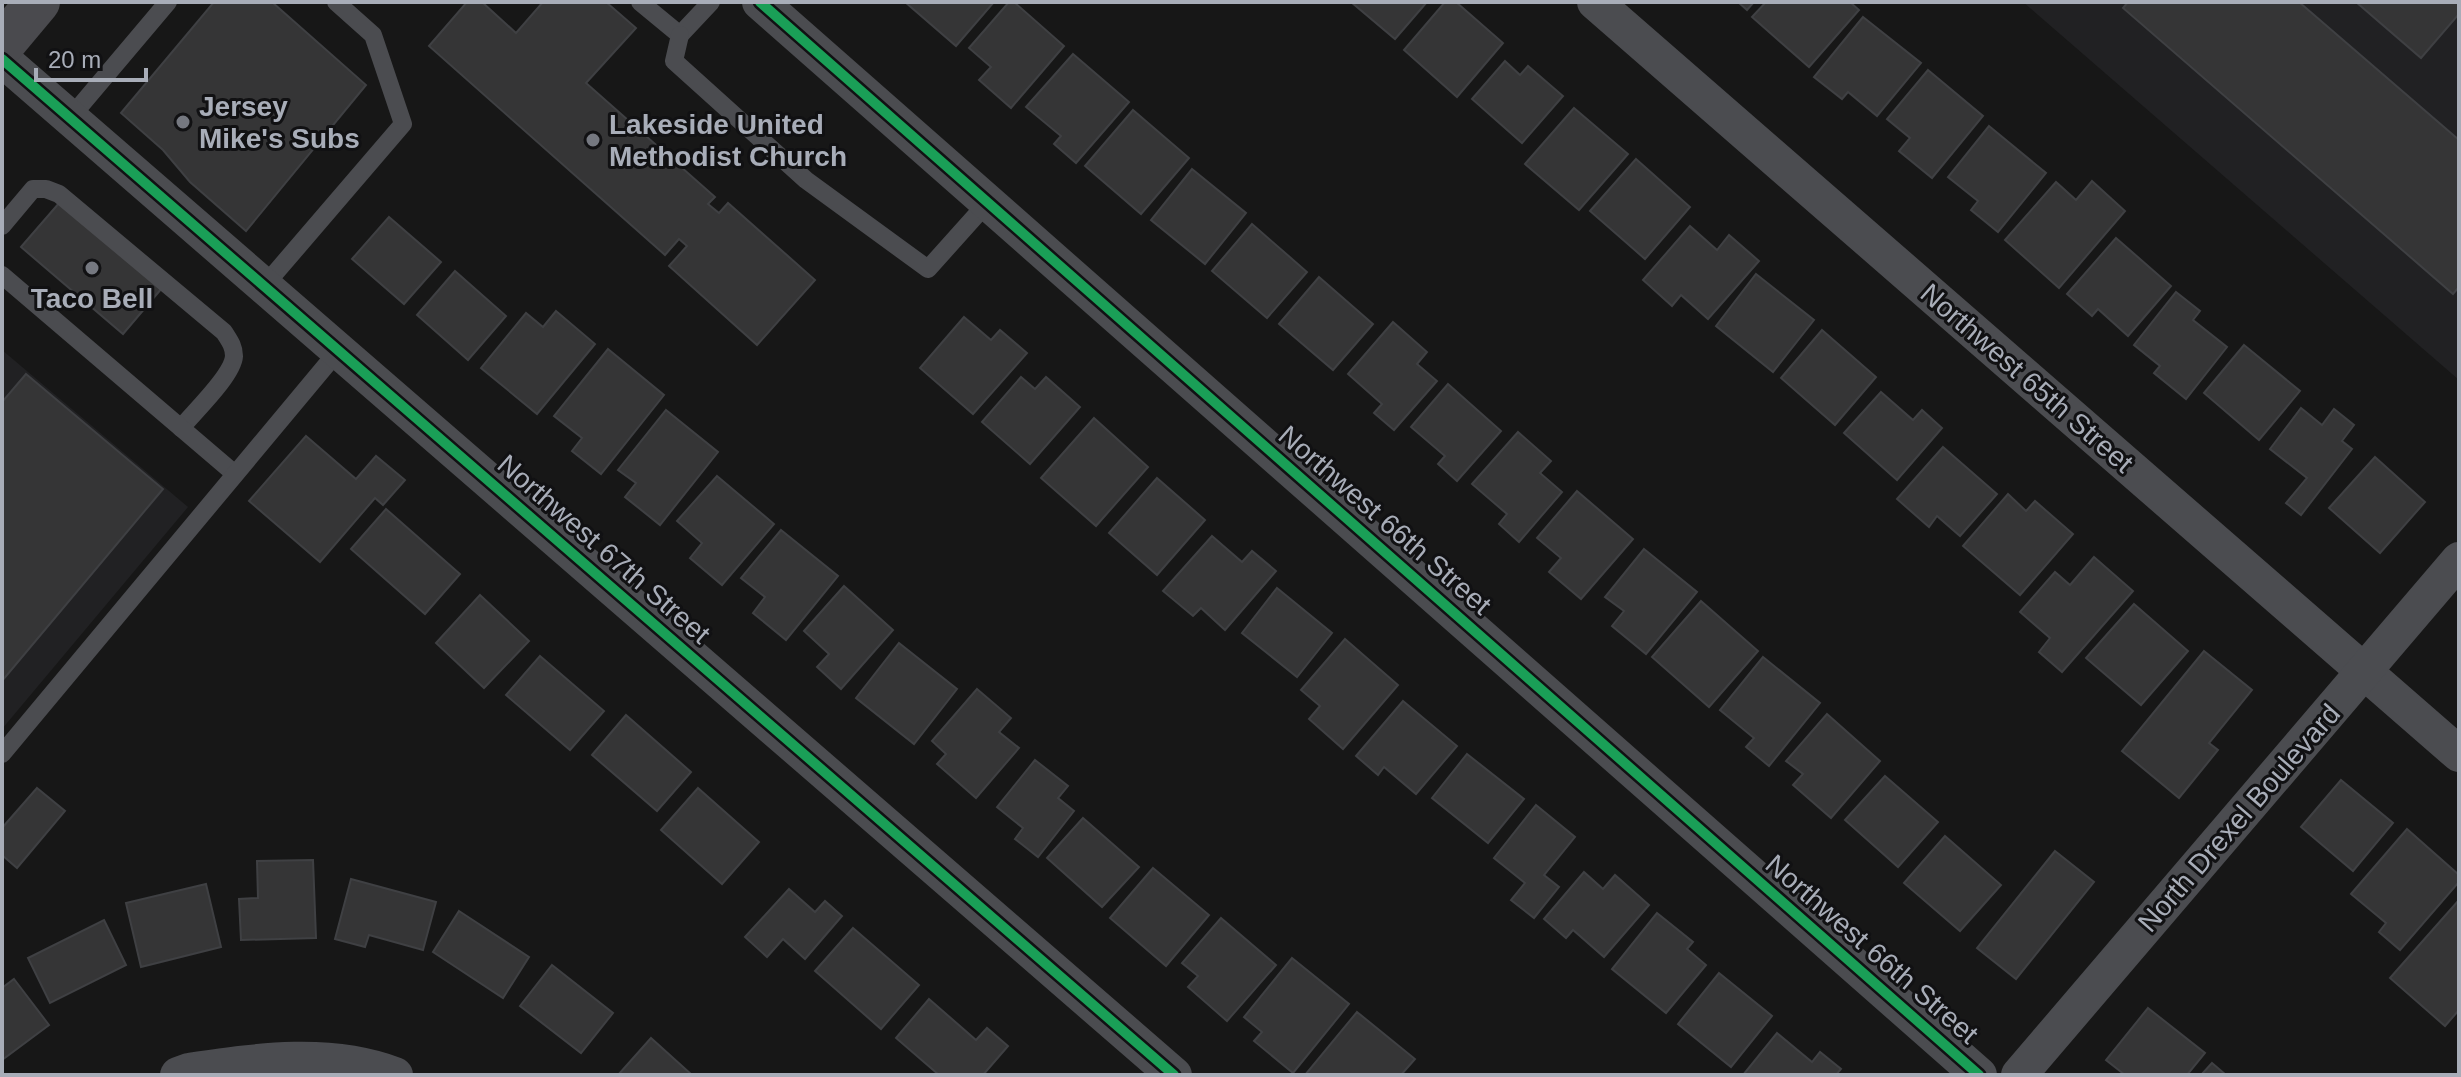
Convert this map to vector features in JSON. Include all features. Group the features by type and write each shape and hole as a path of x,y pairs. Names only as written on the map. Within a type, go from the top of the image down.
{"main road":[{"path":"2,45 38,2"}],"street":[{"name":"Northwest 66th Street","path":"760,2 1979,1075"},
{"name":"Northwest 65th Street","path":"1595,2 2459,754"},
{"name":"Northwest 67th Street","path":"2,59 1174,1075"},
{"name":"North Drexel Boulevard","path":"2019,1075 2459,560"},
{"path":"178,1075 279,1058 368,1064 395,1075"}],"lane":[{"path":"70,118 168,2"},
{"path":"264,286 403,124 373,35 336,2"},
{"path":"640,2 680,35"},
{"path":"711,2 680,35 674,61 806,180 928,269 988,202"},
{"path":"2,226 33,189 46,189 59,194 224,332 233,346 234,359 227,373 181,428"},
{"path":"2,275 235,474"},
{"path":"2,754 338,351"}],"shaded area":[{"path":"2023,2 2459,2 2459,380"},
{"path":"2,350 188,507 2,729"}],"building":[{"path":"214,2 272,2 366,85 246,231 190,182 163,150 121,113"},
{"name":"Lakeside United Methodist Church","path":"467,2 482,2 516,33 543,2 606,2 636,28 586,83 715,197 708,204 719,213 728,203 815,280 757,345 669,266 687,246 679,239 665,255 429,46"},
{"path":"905,2 994,2 956,46"},
{"path":"1009,2 1014,2 1064,46 1011,108 979,80 991,67 969,48"},
{"path":"1351,2 1427,2 1395,39"},
{"path":"1445,2 1456,2 1503,43 1457,97 1404,50"},
{"path":"1738,2 1754,2 1747,10"},
{"path":"1766,2 1850,2 1859,10 1809,67 1752,17"},
{"path":"2128,2 2299,2 2459,140 2459,287 2453,294 2123,8"},
{"path":"2356,2 2459,2 2459,14 2421,58"},
{"path":"1863,17 1921,63 1877,116 1848,92 1842,99 1814,77"},
{"path":"1073,54 1129,102 1076,163 1054,144 1061,136 1026,107"},
{"path":"1505,61 1520,75 1528,66 1563,96 1522,143 1472,99"},
{"path":"1928,70 1983,116 1932,178 1899,151 1910,138 1887,119"},
{"path":"1574,108 1628,154 1579,210 1525,164"},
{"path":"1133,110 1189,158 1141,214 1085,166"},
{"path":"1989,126 2046,173 1998,232 1971,210 1978,201 1948,177"},
{"path":"1636,159 1690,207 1645,259 1590,211"},
{"path":"1192,169 1246,213 1205,264 1151,220"},
{"path":"2092,181 2125,211 2059,288 2005,240 2056,182 2076,200"},
{"name":"Taco Bell","path":"60,202 162,288 123,334 21,247"},
{"path":"389,217 441,262 404,304 352,259"},
{"path":"1252,224 1307,272 1267,318 1212,271"},
{"path":"1690,226 1717,250 1729,235 1759,261 1708,319 1681,295 1672,306 1643,280"},
{"path":"2116,238 2171,286 2128,336 2098,309 2092,316 2067,294"},
{"path":"455,271 506,316 468,360 417,315"},
{"path":"1756,274 1814,320 1773,372 1716,326"},
{"path":"1319,277 1373,324 1333,370 1279,324"},
{"path":"2176,292 2200,311 2193,320 2227,347 2186,399 2154,373 2160,366 2134,345"},
{"path":"556,311 595,344 537,414 481,368 526,313 543,327"},
{"path":"964,317 991,340 1000,330 1027,353 973,414 920,368"},
{"path":"1393,322 1427,352 1417,364 1437,381 1394,430 1374,413 1382,404 1348,374"},
{"path":"1822,330 1876,377 1835,425 1781,378"},
{"path":"2244,345 2300,391 2259,440 2204,393"},
{"path":"608,349 664,395 601,474 572,451 582,438 554,416"},
{"path":"26,374 163,489 2,681 2,402"},
{"path":"1021,377 1035,389 1046,377 1080,407 1030,464 982,422"},
{"path":"1448,384 1501,431 1457,481 1438,464 1445,456 1411,427"},
{"path":"1881,392 1913,420 1922,410 1942,428 1897,480 1844,433"},
{"path":"2301,408 2322,425 2334,409 2354,425 2342,441 2352,449 2301,515 2286,503 2307,478 2270,449"},
{"path":"666,410 718,452 660,525 625,497 636,483 618,470"},
{"path":"1094,418 1148,467 1096,526 1041,478"},
{"path":"1518,432 1551,461 1540,473 1562,492 1519,542 1499,524 1507,514 1472,484"},
{"path":"306,436 356,479 376,456 405,480 383,505 375,498 320,562 249,501"},
{"path":"1943,447 1997,494 1960,536 1937,516 1929,527 1897,499"},
{"path":"2375,457 2425,502 2380,553 2329,508"},
{"path":"717,476 774,524 722,585 690,558 702,543 677,521"},
{"path":"1157,478 1205,520 1157,575 1109,533"},
{"path":"1577,491 1633,539 1581,599 1549,572 1561,558 1537,538"},
{"path":"2008,494 2026,511 2035,501 2073,534 2020,595 1963,546"},
{"path":"386,509 460,574 425,614 351,549"},
{"path":"781,530 838,576 786,640 753,613 765,597 741,578"},
{"path":"1212,536 1242,562 1252,551 1276,571 1225,630 1201,608 1193,616 1163,591"},
{"path":"1644,549 1697,592 1646,654 1612,626 1624,611 1605,597"},
{"path":"2094,557 2133,591 2062,672 2039,652 2050,638 2020,612 2055,572 2070,585"},
{"path":"844,586 893,630 841,689 817,667 829,654 804,631"},
{"path":"1277,588 1332,633 1297,677 1242,633"},
{"path":"480,595 529,641 484,688 436,643"},
{"path":"1701,601 1758,651 1709,707 1652,657"},
{"path":"2134,604 2188,651 2141,705 2086,658"},
{"path":"1345,639 1398,685 1343,749 1309,719 1320,706 1301,690"},
{"path":"899,643 957,689 914,744 856,698"},
{"path":"2204,651 2252,690 2209,743 2218,750 2179,798 2122,751"},
{"path":"540,656 604,711 570,750 506,695"},
{"path":"1763,657 1820,703 1769,766 1746,747 1754,738 1720,710"},
{"path":"977,689 1011,718 999,732 1019,748 976,798 937,764 946,754 932,741"},
{"path":"1403,701 1457,746 1416,794 1384,767 1378,775 1356,756"},
{"path":"1827,714 1880,761 1831,818 1793,785 1803,774 1786,761"},
{"path":"626,715 691,772 657,811 592,755"},
{"path":"1467,754 1524,799 1488,843 1432,798"},
{"path":"1035,760 1068,786 1058,798 1074,811 1038,857 1015,839 1023,828 997,807"},
{"path":"1885,776 1938,822 1898,867 1845,820"},
{"path":"2341,780 2393,823 2353,871 2301,827"},
{"path":"37,788 65,811 17,868 2,855 2,828"},
{"path":"698,788 759,842 722,884 661,830"},
{"path":"1536,805 1575,837 1544,875 1559,887 1534,918 1511,900 1525,883 1494,858"},
{"path":"1083,818 1139,867 1102,907 1047,858"},
{"path":"2407,829 2459,875 2459,882 2400,950 2379,932 2386,923 2351,894"},
{"path":"1945,836 2001,885 1960,931 1904,883"},
{"path":"2055,851 2094,882 2016,979 1977,948"},
{"path":"313,860 316,938 241,940 239,899 258,898 257,861"},
{"path":"1153,868 1209,915 1166,966 1110,918"},
{"path":"1584,872 1603,889 1615,875 1649,905 1604,957 1573,930 1566,938 1544,919"},
{"path":"351,879 436,902 423,950 369,935 365,947 335,939"},
{"path":"206,884 221,947 141,967 126,903"},
{"path":"789,889 815,912 825,901 842,916 805,959 783,939 767,957 745,937"},
{"path":"2459,900 2459,1010 2445,1026 2390,978"},
{"path":"459,911 529,957 503,998 433,952"},
{"path":"1657,913 1693,942 1687,949 1706,965 1666,1013 1612,969"},
{"path":"1221,918 1276,965 1227,1021 1188,987 1198,976 1182,963"},
{"path":"104,920 126,965 50,1003 28,958"},
{"path":"853,928 919,985 881,1029 815,971"},
{"path":"1292,958 1349,1004 1293,1073 1254,1041 1262,1032 1244,1017"},
{"path":"552,965 613,1013 581,1053 520,1006"},
{"path":"1719,973 1772,1016 1731,1067 1678,1024"},
{"path":"14,979 49,1025 2,1060 2,988"},
{"path":"929,999 976,1040 987,1028 1008,1046 983,1075 939,1075 896,1038"},
{"path":"2148,1008 2205,1053 2187,1075 2125,1075 2106,1060"},
{"path":"1357,1012 1415,1059 1401,1075 1305,1075"},
{"path":"1777,1033 1812,1062 1820,1052 1841,1069 1836,1075 1743,1075"},
{"path":"651,1038 692,1075 618,1075"},
{"path":"2212,1063 2226,1075 2201,1075"}],"cycle path":[{"path":"760,2 1979,1075"},
{"path":"2,59 1174,1075"}],"place":[{"name":"Jersey Mike's Subs","path":"183,122"},
{"name":"Lakeside United Methodist Church","path":"593,140"},
{"name":"Taco Bell","path":"92,268"}]}
